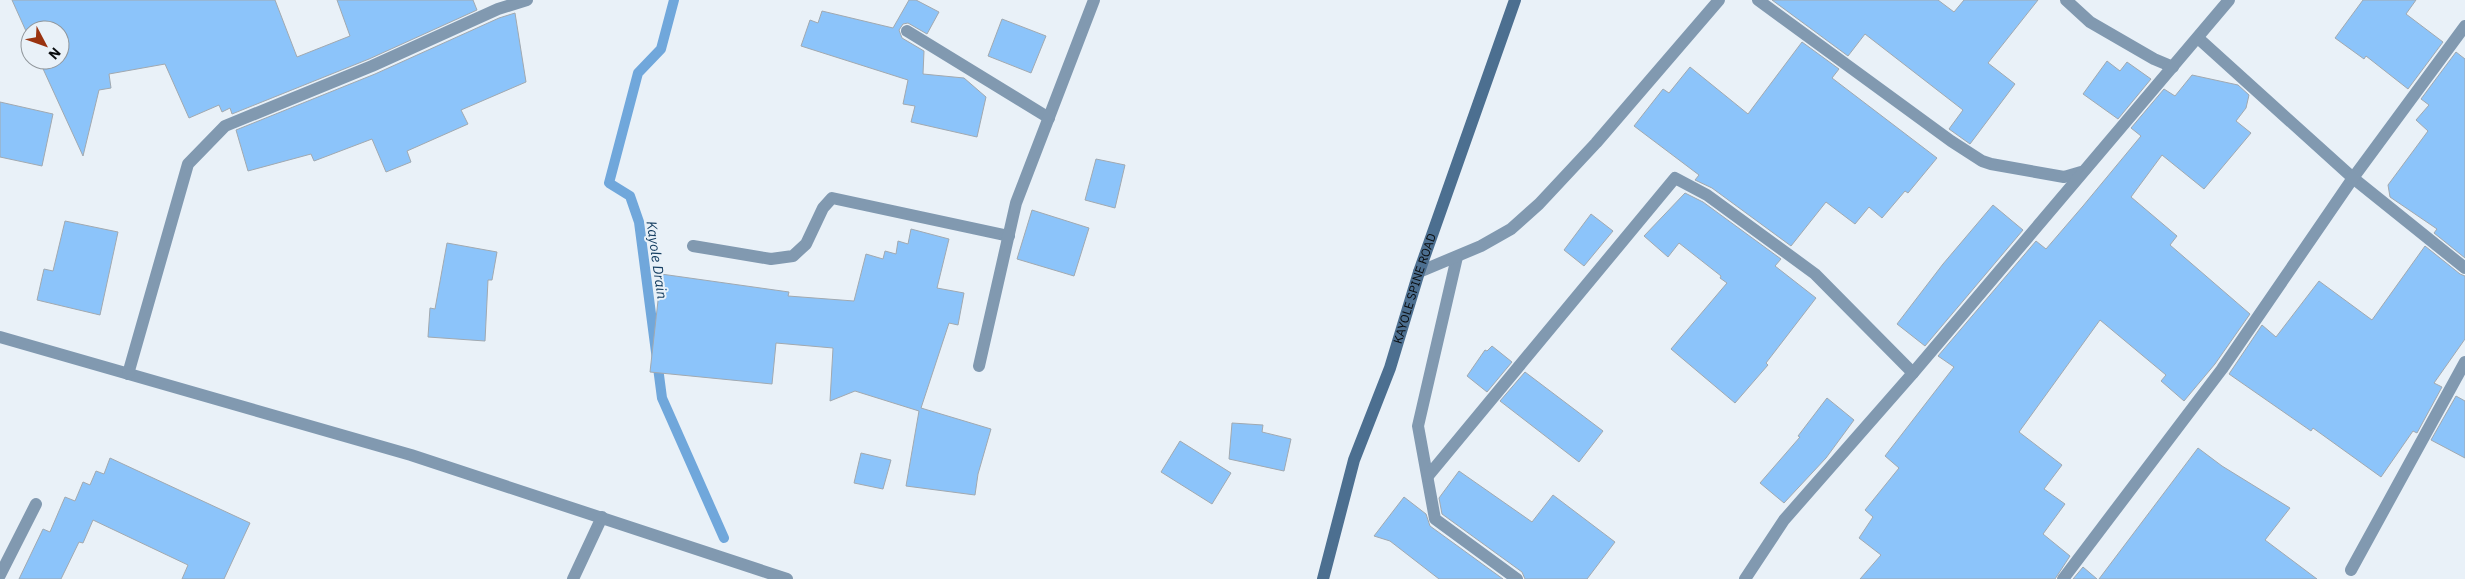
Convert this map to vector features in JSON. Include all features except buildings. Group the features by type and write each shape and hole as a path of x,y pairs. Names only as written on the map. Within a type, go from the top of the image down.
{"main road":[{"name":"KAYOLE SPINE ROAD","path":"1323,579 1354,460 1390,368 1419,272 1515,0"}],"street":[{"path":"128,374 188,164 225,126 372,66 498,9 527,0"},
{"path":"980,366 1016,203 1094,0"},
{"path":"1419,272 1457,257 1511,229 1540,204 1596,143 1719,0"},
{"path":"1758,0 1951,142 1982,161 2064,177 2081,172"},
{"path":"2066,0 2090,22 2154,59 2173,67"},
{"path":"1745,579 1784,520 1913,374 2081,172 2229,0"},
{"path":"2063,579 2222,369 2354,178 2465,26"},
{"path":"907,31 1049,118"},
{"path":"2198,38 2354,178 2465,268"},
{"path":"1428,476 1675,178 1707,195 1815,274 1913,374"},
{"path":"693,246 771,259 793,256 806,244 823,208 832,198 1009,236"},
{"path":"1457,257 1418,426 1435,519 1517,579"},
{"path":"2,341 128,374 411,455 787,579"},
{"path":"2351,570 2465,362"},
{"path":"0,576 36,504"},
{"path":"573,579 602,517"}],"waterway":[{"name":"Kayole Drain","path":"674,0 661,49 638,73 609,183 630,196 639,222 662,398 724,538"}]}
